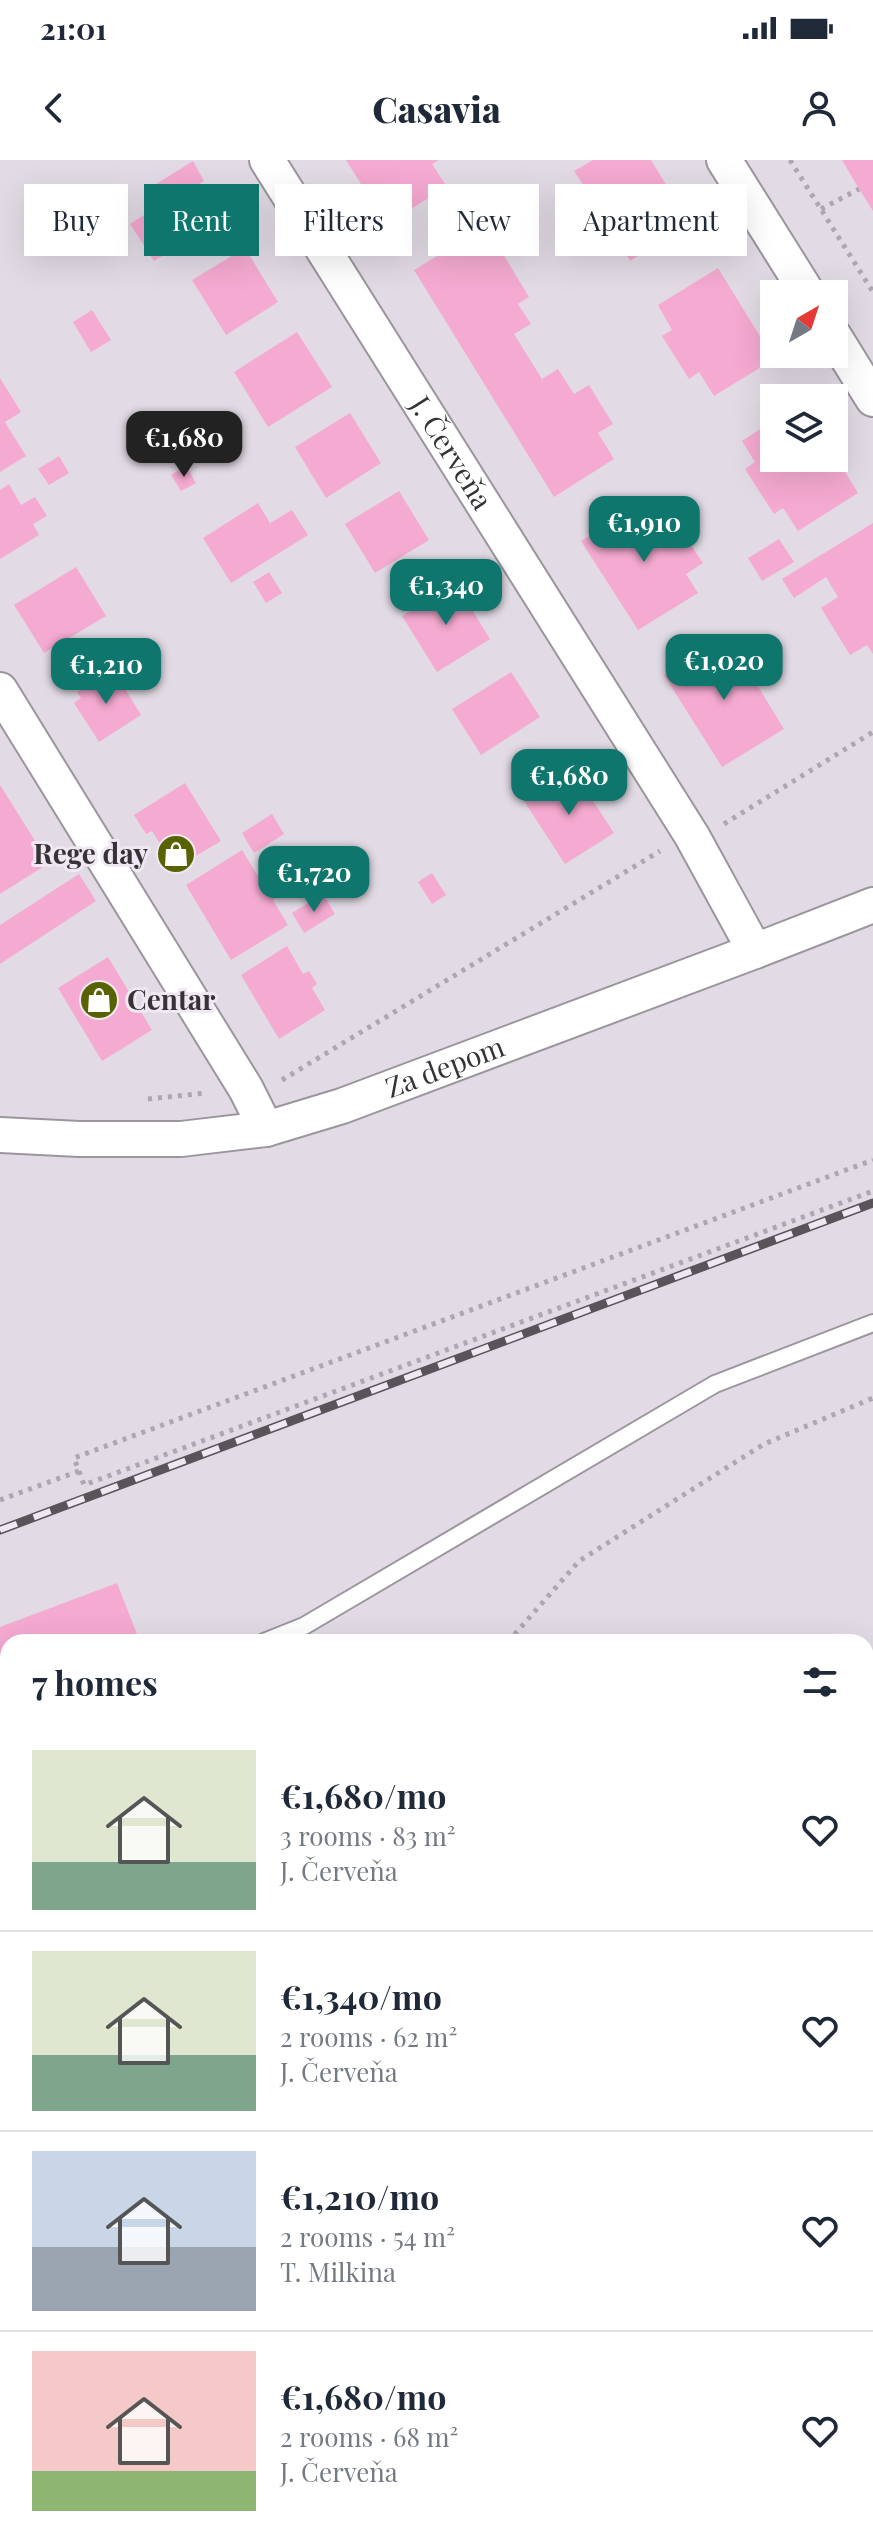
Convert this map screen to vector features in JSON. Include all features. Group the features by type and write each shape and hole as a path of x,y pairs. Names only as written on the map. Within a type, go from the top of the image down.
{"street":[{"name":"J. Červeňa","path":"267,160 692,836 755,951"},
{"path":"724,160 799,280"},
{"path":"848,359 873,399"},
{"path":"0,690 246,1089 266,1129"},
{"name":"Za depom","path":"0,1135 181,1139 266,1129 342,1106 873,905"}],"lane":[{"path":"284,1634 304,1626 715,1384 873,1323"}],"path":[{"path":"790,160 873,292"},
{"path":"821,209 859,189"},
{"path":"140,1100 274,1085 672,844 720,827 873,732"},
{"path":"873,1160 74,1458 84,1485 873,1191"},
{"path":"515,1634 579,1561 764,1444 873,1398"},
{"path":"0,1500 79,1471"}],"building":[{"path":"346,160 439,160 432,164 445,184 428,184 428,199 412,208 412,184 361,184"},
{"path":"593,160 651,160 666,184 583,184 574,171"},
{"path":"842,160 873,160 873,211 859,189"},
{"path":"193,161 204,181 199,184 156,184"},
{"path":"144,215 144,246 130,224"},
{"path":"232,256 250,256 278,302 226,335 192,280"},
{"path":"437,256 504,256 529,297 518,304 531,324 514,334 542,379 558,369 574,394 589,385 613,424 598,433 614,459 554,497 414,270"},
{"path":"718,268 760,336 760,368 714,396 699,372 689,379 662,336 672,330 658,305"},
{"path":"92,310 111,340 91,352 73,322"},
{"path":"297,332 332,387 268,427 234,372"},
{"path":"0,378 21,412 5,422 26,456 0,472"},
{"path":"350,413 381,463 326,498 295,447"},
{"path":"760,429 760,472 845,472 858,493 798,531 783,508 774,514 745,469 755,462 742,441"},
{"path":"59,456 69,473 49,485 38,469"},
{"path":"186,466 196,483 181,491 171,475"},
{"path":"9,484 21,505 35,497 47,516 33,524 39,535 0,559 0,490"},
{"path":"399,491 429,540 375,573 345,524"},
{"path":"258,503 270,523 292,510 308,535 231,583 203,538"},
{"path":"642,504 654,523 661,518 686,538 703,563 686,574 698,593 638,630 581,541"},
{"path":"873,523 873,654 867,645 850,655 821,608 838,597 826,577 794,598 782,579"},
{"path":"779,539 794,562 762,581 748,558"},
{"path":"76,567 106,616 44,653 14,605"},
{"path":"269,572 282,593 266,603 253,582"},
{"path":"455,582 490,639 437,672 402,616"},
{"path":"727,636 784,729 722,767 664,675"},
{"path":"113,669 141,715 99,742 74,703 81,698 77,692"},
{"path":"511,672 540,717 481,755 452,709"},
{"path":"573,770 614,833 565,864 524,801"},
{"path":"185,783 221,841 175,868 152,831 146,834 134,815"},
{"path":"0,785 49,863 0,894"},
{"path":"272,814 284,834 254,853 242,833"},
{"path":"242,850 258,876 268,870 275,881 282,894 273,900 288,925 231,960 186,885"},
{"path":"432,873 446,895 432,904 418,882"},
{"path":"79,874 96,901 0,964 0,925"},
{"path":"323,894 335,914 304,933 292,913"},
{"path":"287,946 303,974 309,971 317,984 312,988 325,1010 279,1039 241,975"},
{"name":"Centar","path":"108,957 152,1030 102,1061 58,988"},
{"path":"117,1583 137,1634 0,1634 0,1627"}],"railway":[{"path":"0,1530 873,1203"}],"place":[{"name":"Rege day","path":"176,854"},
{"name":"Centar","path":"99,1000"}]}
